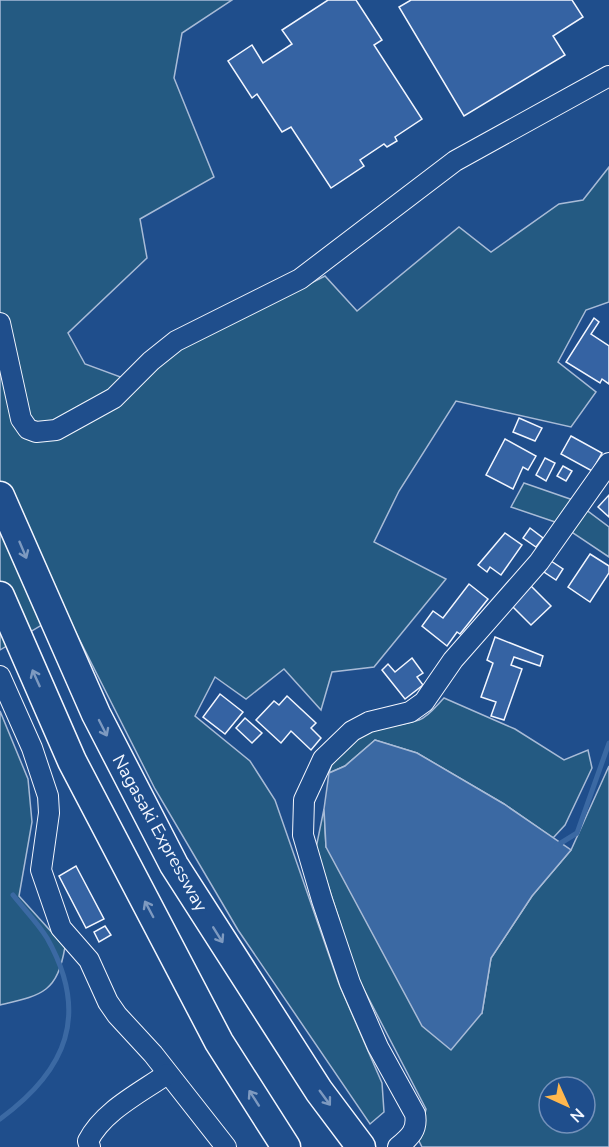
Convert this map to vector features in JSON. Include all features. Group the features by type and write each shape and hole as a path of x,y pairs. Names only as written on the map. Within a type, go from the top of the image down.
{"highway":[{"name":"Nagasaki Expressway","path":"0,496 96,714 174,865 320,1091 361,1147"},
{"path":"0,596 83,782 219,1042 286,1147"}],"street":[{"path":"0,323 21,419 28,429 36,432 56,430 114,398 151,361 176,341 300,279 455,161 609,76"},
{"path":"398,1147 411,1136 417,1125 416,1114 378,1047 350,983 303,835 304,800 323,759 352,730 369,722 411,712 424,702 453,660 539,562 609,464"},
{"path":"0,676 32,748 48,796 49,813 41,870 53,910 61,927 89,960 108,1002 153,1054 226,1147"},
{"path":"90,1147 88,1141 92,1133 106,1117 167,1074"}],"shaded area":[{"path":"0,0 232,0 182,33 174,78 214,177 140,219 147,258 68,333 85,364 123,378 325,276 357,311 459,227 491,252 559,204 583,200 609,167 609,302 586,310 558,362 596,392 571,427 456,401 399,491 374,542 446,579 374,667 332,672 321,710 284,669 246,699 215,677 195,716 250,761 275,800 339,984 382,1083 384,1112 370,1124 238,930 155,789 65,611 0,650"},
{"path":"524,483 573,500 609,527 609,557 558,523 511,507"},
{"path":"444,698 515,729 564,760 588,750 592,768 565,825 553,838 504,804 417,753 375,740 345,766 329,773 335,757 353,738 377,729 419,720 429,714"},
{"path":"0,711 28,779 32,822 19,896 65,947 57,974 45,990 27,998 0,1005"},
{"path":"375,740 417,753 504,804 571,850 532,896 491,958 482,1013 451,1050 422,1026 326,847 324,809 329,773 345,766"},
{"path":"609,766 609,1147 422,1147 419,1141 426,1109 358,978 316,848 324,809 326,847 482,1013 491,958 532,896 571,850"}],"building":[{"path":"328,0 356,0 382,40 374,45 422,119 395,137 397,141 387,147 384,144 360,160 364,166 331,188 291,127 282,132 257,94 252,98 228,61 252,45 263,63 292,44 282,30"},
{"path":"411,0 572,0 583,17 553,36 565,55 464,116 399,7"},
{"path":"594,318 599,322 591,334 609,346 609,384 602,379 600,383 566,362"},
{"path":"519,418 542,428 535,441 513,432"},
{"path":"571,436 602,453 592,471 561,454"},
{"path":"505,439 536,456 528,470 523,467 513,489 486,475"},
{"path":"545,458 555,463 546,481 536,475"},
{"path":"563,466 572,471 566,481 557,476"},
{"path":"609,495 609,517 598,507"},
{"path":"530,528 543,538 536,547 523,538"},
{"path":"505,533 522,545 501,575 490,567 487,572 478,565"},
{"path":"590,554 609,566 609,573 590,602 568,587"},
{"path":"551,561 563,569 556,580 544,572"},
{"path":"469,584 488,599 460,634 457,632 447,646 422,626 433,611 443,618"},
{"path":"531,586 551,606 531,625 512,606"},
{"path":"495,637 543,656 540,666 514,657 511,665 522,669 504,720 491,716 496,702 481,697 493,663 487,660"},
{"path":"412,658 423,673 417,677 423,685 405,699 382,670 388,664 395,672"},
{"path":"220,694 243,712 225,734 203,717"},
{"path":"287,696 316,723 311,728 321,738 311,750 291,731 281,743 256,720 274,701 279,705"},
{"path":"245,718 262,733 252,743 236,728"},
{"path":"76,866 104,919 86,928 59,876"},
{"path":"105,926 111,935 99,942 94,932"}],"waterway":[{"path":"556,846 577,833 609,743"},
{"path":"0,1119 42,1081 56,1060 65,1039 69,1016 67,991 60,966 47,938 13,895"}]}
